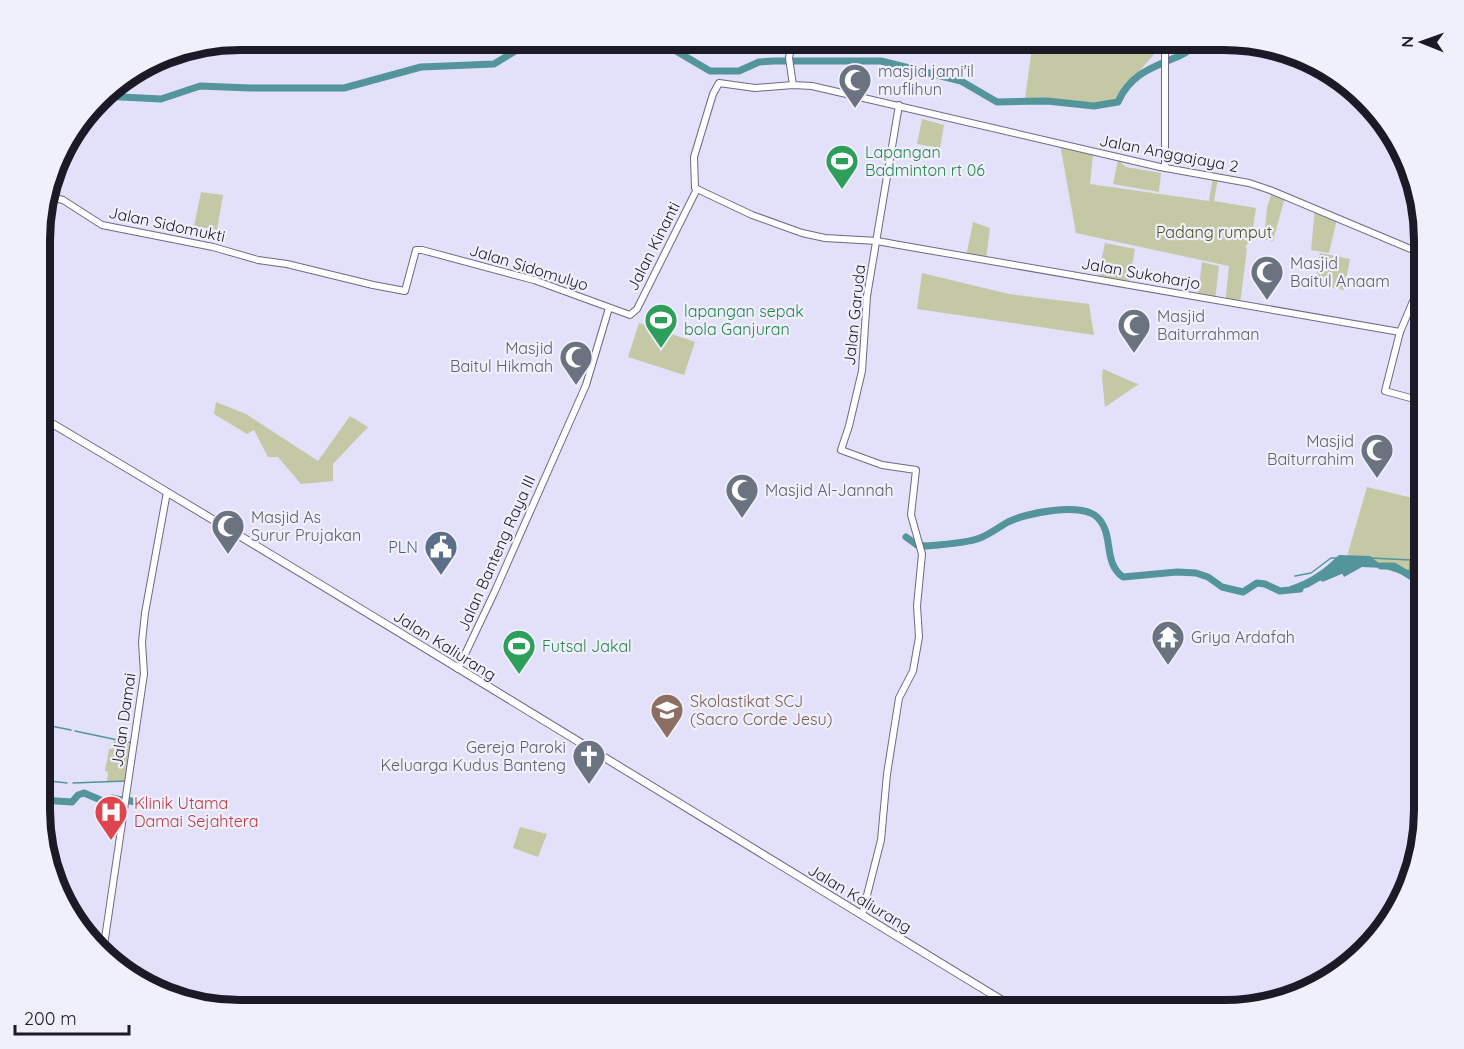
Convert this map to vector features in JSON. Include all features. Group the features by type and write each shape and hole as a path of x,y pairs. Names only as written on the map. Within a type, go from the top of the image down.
{"main road":[{"path":"790,50 790,85"},
{"path":"1165,168 1166,50"},
{"name":"Jalan Anggajaya 2","path":"697,189 695,188 694,157 713,94 719,83 755,88 790,85 821,87 1165,168 1235,180 1267,189 1414,250"},
{"name":"Jalan Garuda","path":"862,915 881,840 898,698 913,671 919,637 917,606 922,554 911,515 916,470 873,463 841,450 862,371 867,297 899,105"},
{"name":"Jalan Sukoharjo","path":"697,189 752,215 802,233 843,240 877,241 1400,332"},
{"name":"Jalan Kinanti","path":"632,314 637,309 697,189"},
{"name":"Jalan Sidomukti","path":"54,198 63,200 102,225 405,291 416,250"},
{"name":"Jalan Sidomulyo","path":"416,250 534,280 609,308 632,314"},
{"path":"1414,299 1400,332 1385,392 1414,399"},
{"name":"Jalan Banteng Raya III","path":"458,669 586,385 609,308"},
{"name":"Jalan Kaliurang","path":"50,422 326,587 1001,1000"},
{"name":"Jalan Damai","path":"104,943 144,674 142,642 145,613 167,492"}],"green space":[{"path":"1032,50 1154,50 1155,53 1124,89 1118,102 1094,106 1025,99"},
{"path":"922,119 944,125 940,148 917,144"},
{"name":"Padang rumput","path":"1060,144 1093,155 1090,184 1209,201 1213,177 1218,178 1214,201 1256,208 1251,241 1245,246 1247,249 1240,304 1225,304 1229,266 1076,233"},
{"path":"1118,160 1126,167 1161,173 1159,192 1113,184"},
{"path":"201,192 223,195 217,230 194,226"},
{"path":"1272,192 1285,197 1273,241 1264,239 1267,208"},
{"path":"1315,209 1337,219 1329,253 1311,250"},
{"path":"973,222 990,228 986,259 966,257"},
{"path":"1105,243 1135,249 1129,281 1098,277"},
{"path":"1320,253 1350,259 1344,290 1315,285"},
{"path":"1202,262 1219,266 1215,300 1198,296"},
{"path":"922,273 1009,294 1089,304 1094,335 917,309"},
{"name":"lapangan sepak bola Ganjuran","path":"639,323 695,342 684,375 628,357"},
{"path":"1103,369 1135,383 1139,384 1105,407"},
{"path":"216,402 246,414 318,461 350,416 368,427 333,464 333,481 301,484 278,457 268,457 254,430 247,434 214,414"},
{"path":"1367,487 1414,498 1414,578 1394,566 1350,567 1348,553"},
{"path":"114,740 133,746 126,782 107,781 108,772 105,771 109,749 112,749"},
{"path":"520,827 547,834 538,857 513,848"}],"shaded area":[{"path":"1339,555 1370,556 1381,564 1393,568 1414,569 1414,577 1383,568 1362,567 1344,577 1340,569 1309,587 1291,593 1290,586 1304,581"}],"waterway":[{"path":"114,97 161,99 200,86 344,88 421,67 494,64 517,50"},
{"path":"674,50 710,71 739,71 759,62 774,61 881,61 961,81 997,102 1047,101 1094,106 1118,102 1123,92 1137,77 1188,50"},
{"path":"906,537 917,545 960,543 980,538 1008,522 1027,515 1053,510 1079,510 1097,517 1102,524 1106,531 1113,564 1123,577 1177,572 1196,573 1208,577 1222,587 1243,592 1257,583 1280,591 1300,589"},
{"path":"1295,576 1311,573 1331,558 1337,558"},
{"path":"1371,558 1410,560 1410,570"},
{"path":"1381,566 1394,566 1414,578"},
{"path":"1323,578 1349,567"},
{"path":"50,726 71,730"},
{"path":"75,731 132,743"},
{"path":"50,781 67,783"},
{"path":"73,783 126,781"},
{"path":"50,801 72,802 78,795 84,793 103,801 112,798 122,800"},
{"path":"127,800 151,806"}],"place":[{"name":"masjid jami'il muflihun","path":"855,109"},
{"name":"Lapangan Badminton rt 06","path":"842,190"},
{"name":"Masjid Baitul Anaam","path":"1267,301"},
{"name":"lapangan sepak bola Ganjuran","path":"661,349"},
{"name":"Masjid Baiturrahman","path":"1134,354"},
{"name":"Masjid Baitul Hikmah","path":"576,386"},
{"name":"Masjid Baiturrahim","path":"1377,479"},
{"name":"Masjid Al-Jannah","path":"742,519"},
{"name":"Masjid As Surur Prujakan","path":"228,555"},
{"name":"PLN","path":"441,576"},
{"name":"Griya Ardafah","path":"1168,666"},
{"name":"Futsal Jakal","path":"519,675"},
{"name":"Skolastikat SCJ (Sacro Corde Jesu)","path":"667,739"},
{"name":"Gereja Paroki Keluarga Kudus Banteng","path":"589,785"},
{"name":"Klinik Utama Damai Sejahtera","path":"111,841"}]}
